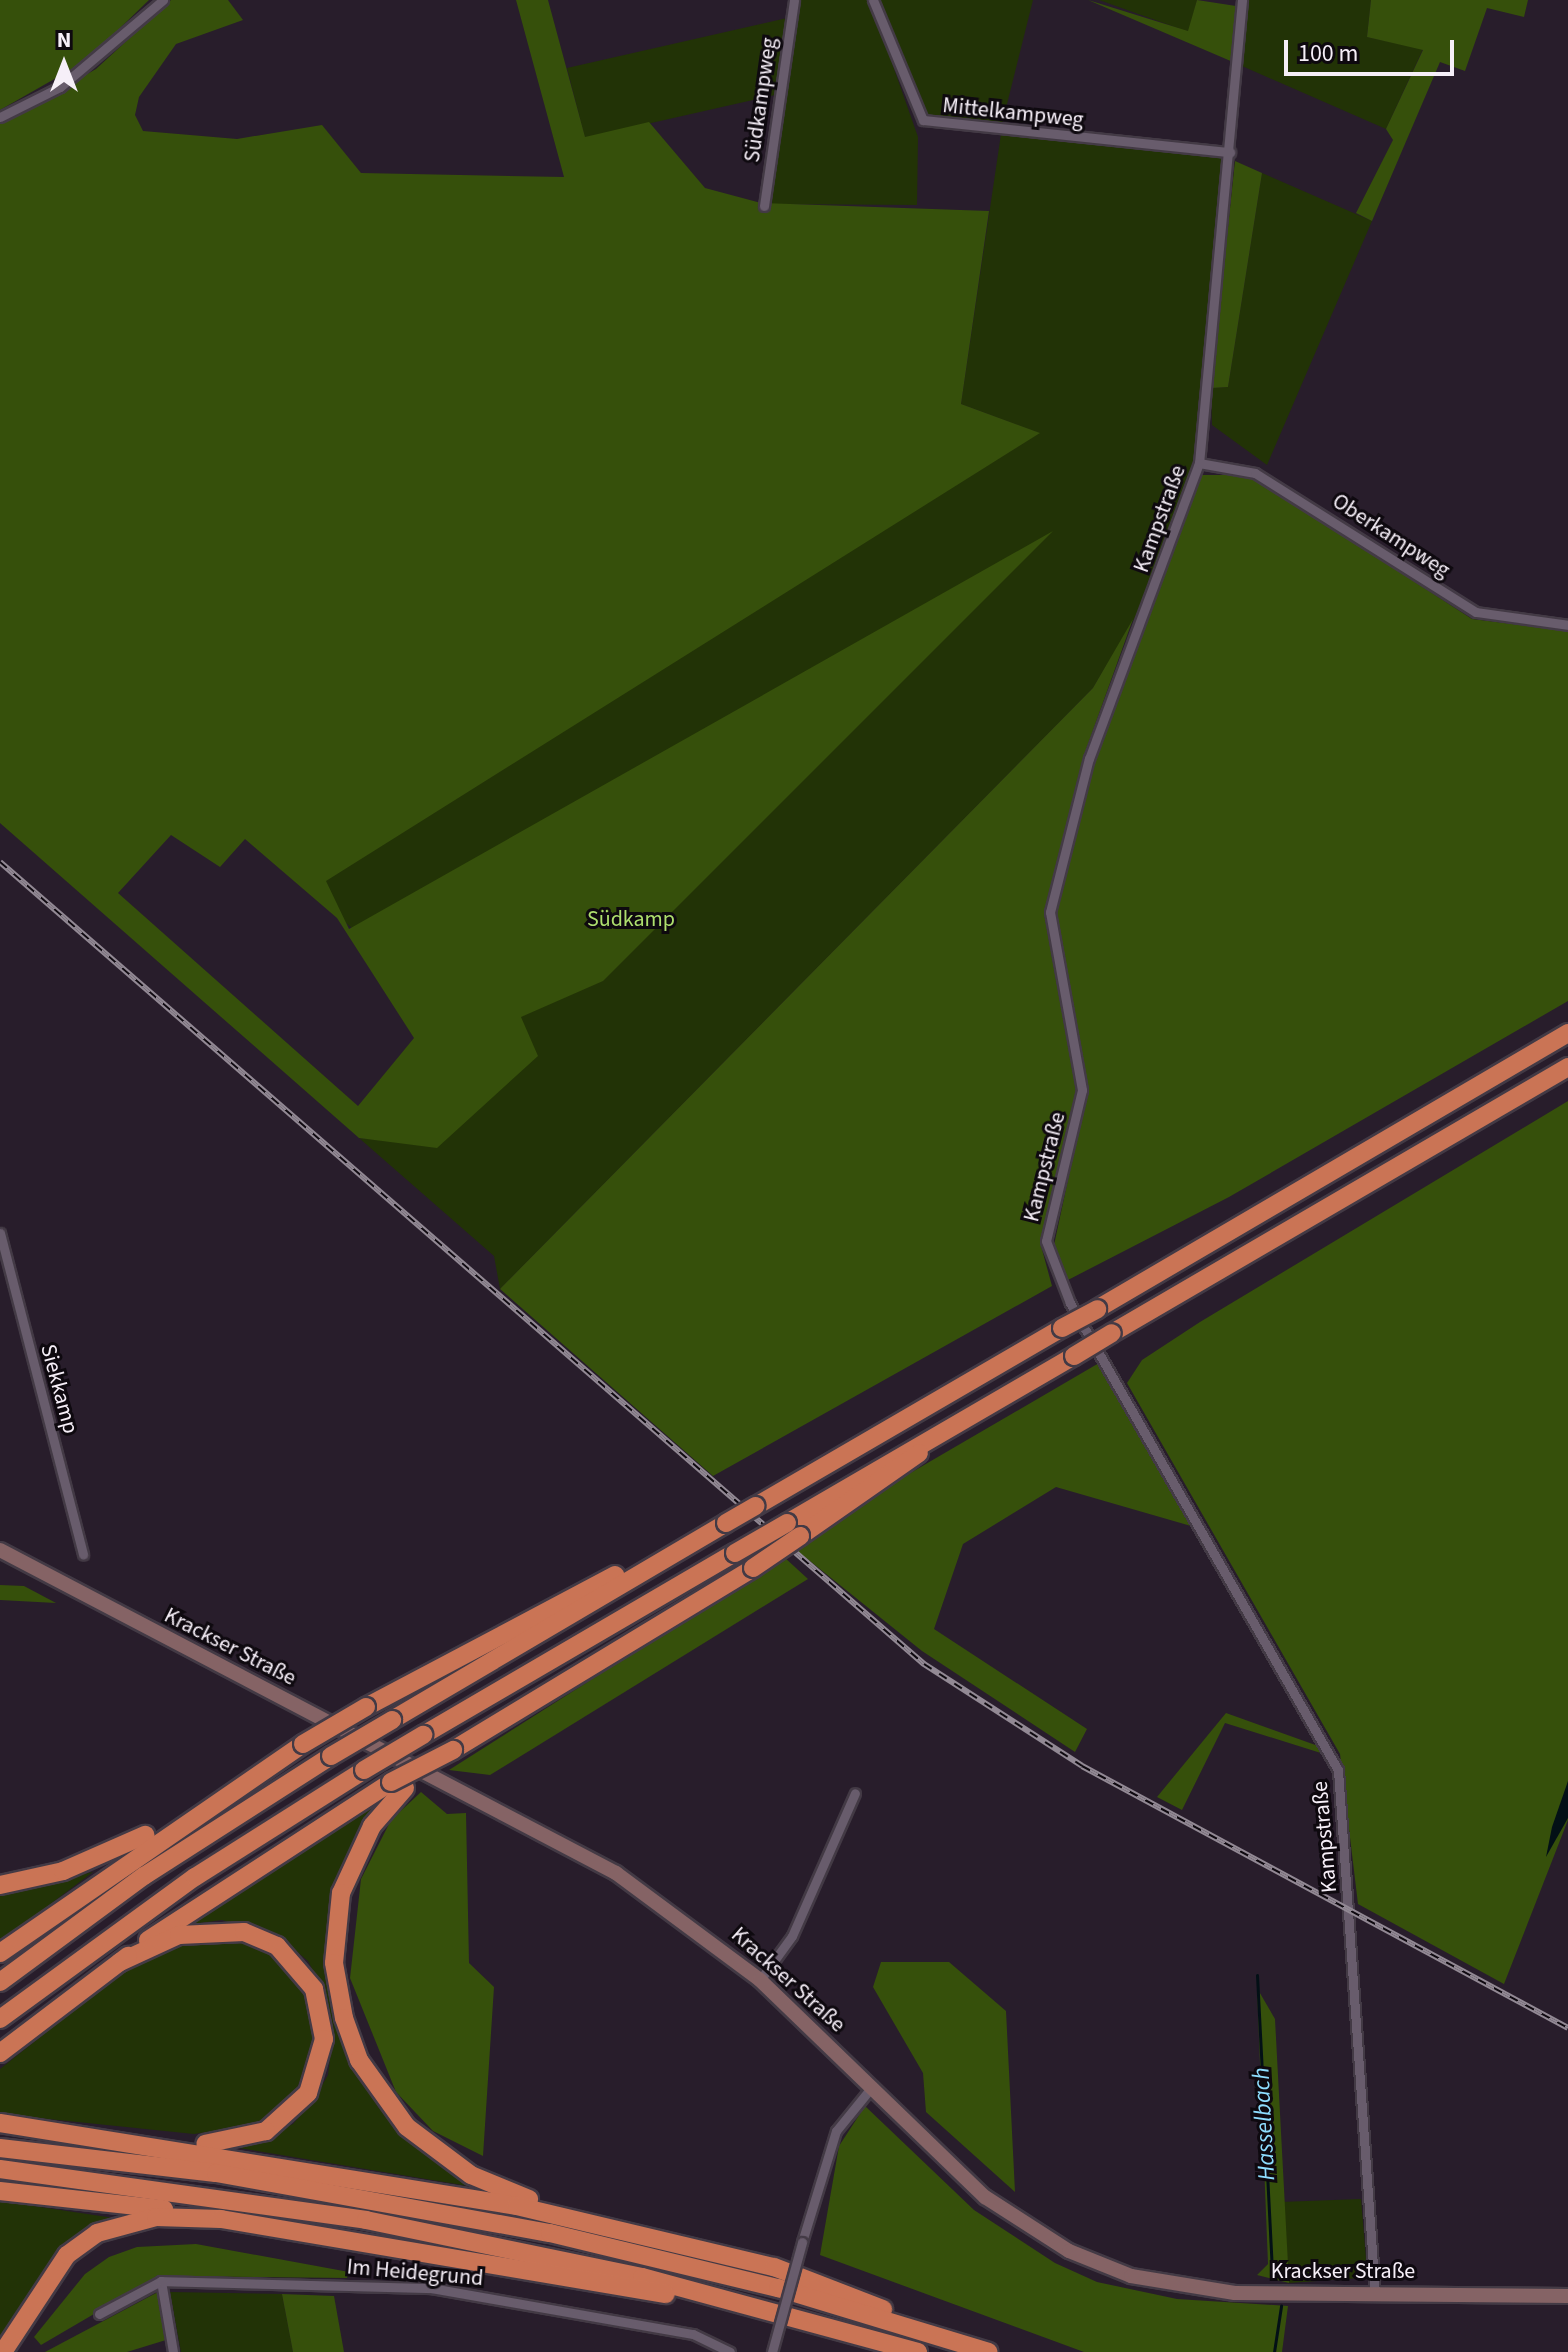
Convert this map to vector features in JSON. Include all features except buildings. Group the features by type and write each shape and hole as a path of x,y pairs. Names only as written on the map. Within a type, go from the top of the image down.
{"highway":[{"path":"0,1982 144,1876 331,1756 1568,1033"},
{"path":"0,2053 200,1902 753,1568 793,1530 935,1437 1568,1067"},
{"path":"0,2019 183,1886 364,1770 735,1553 793,1530"},
{"path":"0,1885 108,1854 366,1707 621,1571 649,1569"},
{"path":"0,1953 255,1772"},
{"path":"398,1785 356,1854 336,1917 335,1982 359,2060 385,2102 435,2152 509,2192 619,2229 811,2279 936,2335"},
{"path":"120,1962 203,1930 262,1937 307,1975 324,2024 317,2077 283,2121 222,2143 147,2141"},
{"path":"0,2123 147,2141 619,2229"},
{"path":"0,2148 216,2173 550,2233 936,2335 989,2352"},
{"path":"0,2169 366,2220 791,2316 918,2352"},
{"path":"0,2191 221,2219 791,2316"},
{"path":"3,2352 52,2270 97,2233 156,2217 221,2219"}],"street":[{"path":"0,117 70,80 163,0"},
{"name":"Südkampweg","path":"764,206 794,0"},
{"name":"Mittelkampweg","path":"873,0 923,120 1230,152"},
{"name":"Kampstraße","path":"1242,0 1199,463 1089,758 1050,912 1082,1090 1046,1241 1070,1303 1338,1770 1375,2294"},
{"name":"Oberkampweg","path":"1199,463 1255,473 1476,612 1568,625"},
{"name":"Siekkamp","path":"0,1233 83,1554"},
{"name":"Krackser Straße","path":"0,1550 540,1829 676,1914 760,1980 985,2197 1099,2264 1235,2293 1568,2296"},
{"path":"760,1980 792,1936 855,1793"},
{"path":"772,2352 836,2131 871,2088"},
{"path":"99,2314 161,2281 173,2352"},
{"name":"Im Heidegrund","path":"161,2281 460,2291 693,2334 730,2352"}],"green space":[{"path":"0,0 149,0 86,61 0,110"},
{"path":"171,0 228,0 243,20 176,44 139,97 135,115 143,131 237,139 322,125 361,173 564,177 516,0 548,0 585,137 649,122 705,188 761,203 989,211 961,404 1040,433 326,881 349,929 1053,531 603,981 521,1017 538,1056 437,1148 359,1138 0,823 0,124 96,69","holes":["171,835 220,867 245,839 337,918 414,1038 358,1106 118,893"]},
{"path":"797,0 870,0 918,137 917,205 768,204"},
{"path":"878,0 1033,0 1001,128 927,122"},
{"path":"1088,0 1188,31 1197,0 1236,6 1233,62"},
{"path":"1099,0 1197,0 1189,32"},
{"path":"1247,0 1371,0 1367,37 1423,49 1386,129 1242,66"},
{"path":"1371,0 1528,0 1524,17 1487,8 1465,71 1440,62 1372,221 1356,213 1393,140 1386,129 1423,50 1367,37"},
{"path":"787,18 775,95 585,138 567,68"},
{"name":"Südkamp","path":"1001,134 1226,152 1192,475 1143,604 1093,688 500,1289 494,1256 359,1138 367,1139 461,1023 315,896 329,888 325,881 1039,433 961,404"},
{"path":"1235,161 1262,173 1228,387 1211,388"},
{"path":"1262,173 1372,221 1267,465 1212,425 1211,388 1228,387"},
{"path":"1202,475 1250,475 1472,619 1568,631 1568,1001 1229,1197 1066,1281 1054,1245 1087,1091 1055,914 1092,765"},
{"path":"1133,619 1083,758 1044,913 1076,1090 1040,1242 1052,1286 713,1476 500,1289 1093,688"},
{"path":"1568,1101 1568,1820 1504,1984 1358,1904 1340,1754 1127,1383 1142,1360 1200,1322"},
{"path":"1099,1363 1191,1526 1056,1487 963,1544 934,1629 1087,1729 1075,1752 922,1651 795,1549 864,1500"},
{"path":"784,1557 808,1579 490,1775 449,1770"},
{"path":"0,1585 24,1586 56,1603 0,1600"},
{"path":"1226,1713 1321,1747 1324,1754 1225,1723 1182,1810 1157,1797"},
{"path":"421,1792 447,1814 466,1813 469,1963 494,1987 483,2156 433,2131 396,2092 350,1978 361,1879 391,1820"},
{"path":"385,1795 340,1872 327,1936 331,1995 349,2053 378,2107 421,2150 474,2187 239,2148 293,2124 314,2099 328,2075 333,2035 326,1996 308,1961 282,1939 222,1920 185,1925"},
{"path":"93,1872 0,1942 0,1893"},
{"path":"238,1939 282,1958 303,1979 317,2041 292,2100 265,2123 194,2134 0,2114 0,2069 122,1972 181,1943"},
{"path":"881,1962 949,1962 1006,2011 1015,2192 926,2112 923,2073 873,1987"},
{"path":"1257,1988 1275,2019 1289,2283 1257,2275 1268,2264"},
{"path":"865,2106 974,2210 1055,2263 1097,2282 1177,2299 1288,2306 1282,2352 1084,2352 820,2255 839,2146"},
{"path":"1361,2199 1366,2259 1359,2278 1289,2283 1280,2202"},
{"path":"0,2201 114,2218 51,2261 0,2343"},
{"path":"196,2244 349,2272 347,2278 159,2276 41,2345 34,2337 85,2274 109,2257 137,2247"},
{"path":"158,2292 166,2340 127,2352 45,2352"},
{"path":"170,2292 282,2294 293,2352 181,2352"},
{"path":"282,2294 334,2296 344,2352 293,2352"}],"shaded area":[{"path":"1568,1781 1568,1818 1546,1857 1552,1827"}],"waterway":[{"name":"Hasselbach","path":"1257,1975 1272,2272"},
{"path":"1274,2352 1281,2306"}],"railway":[{"path":"0,862 924,1664 1082,1766 1568,2028"}]}
